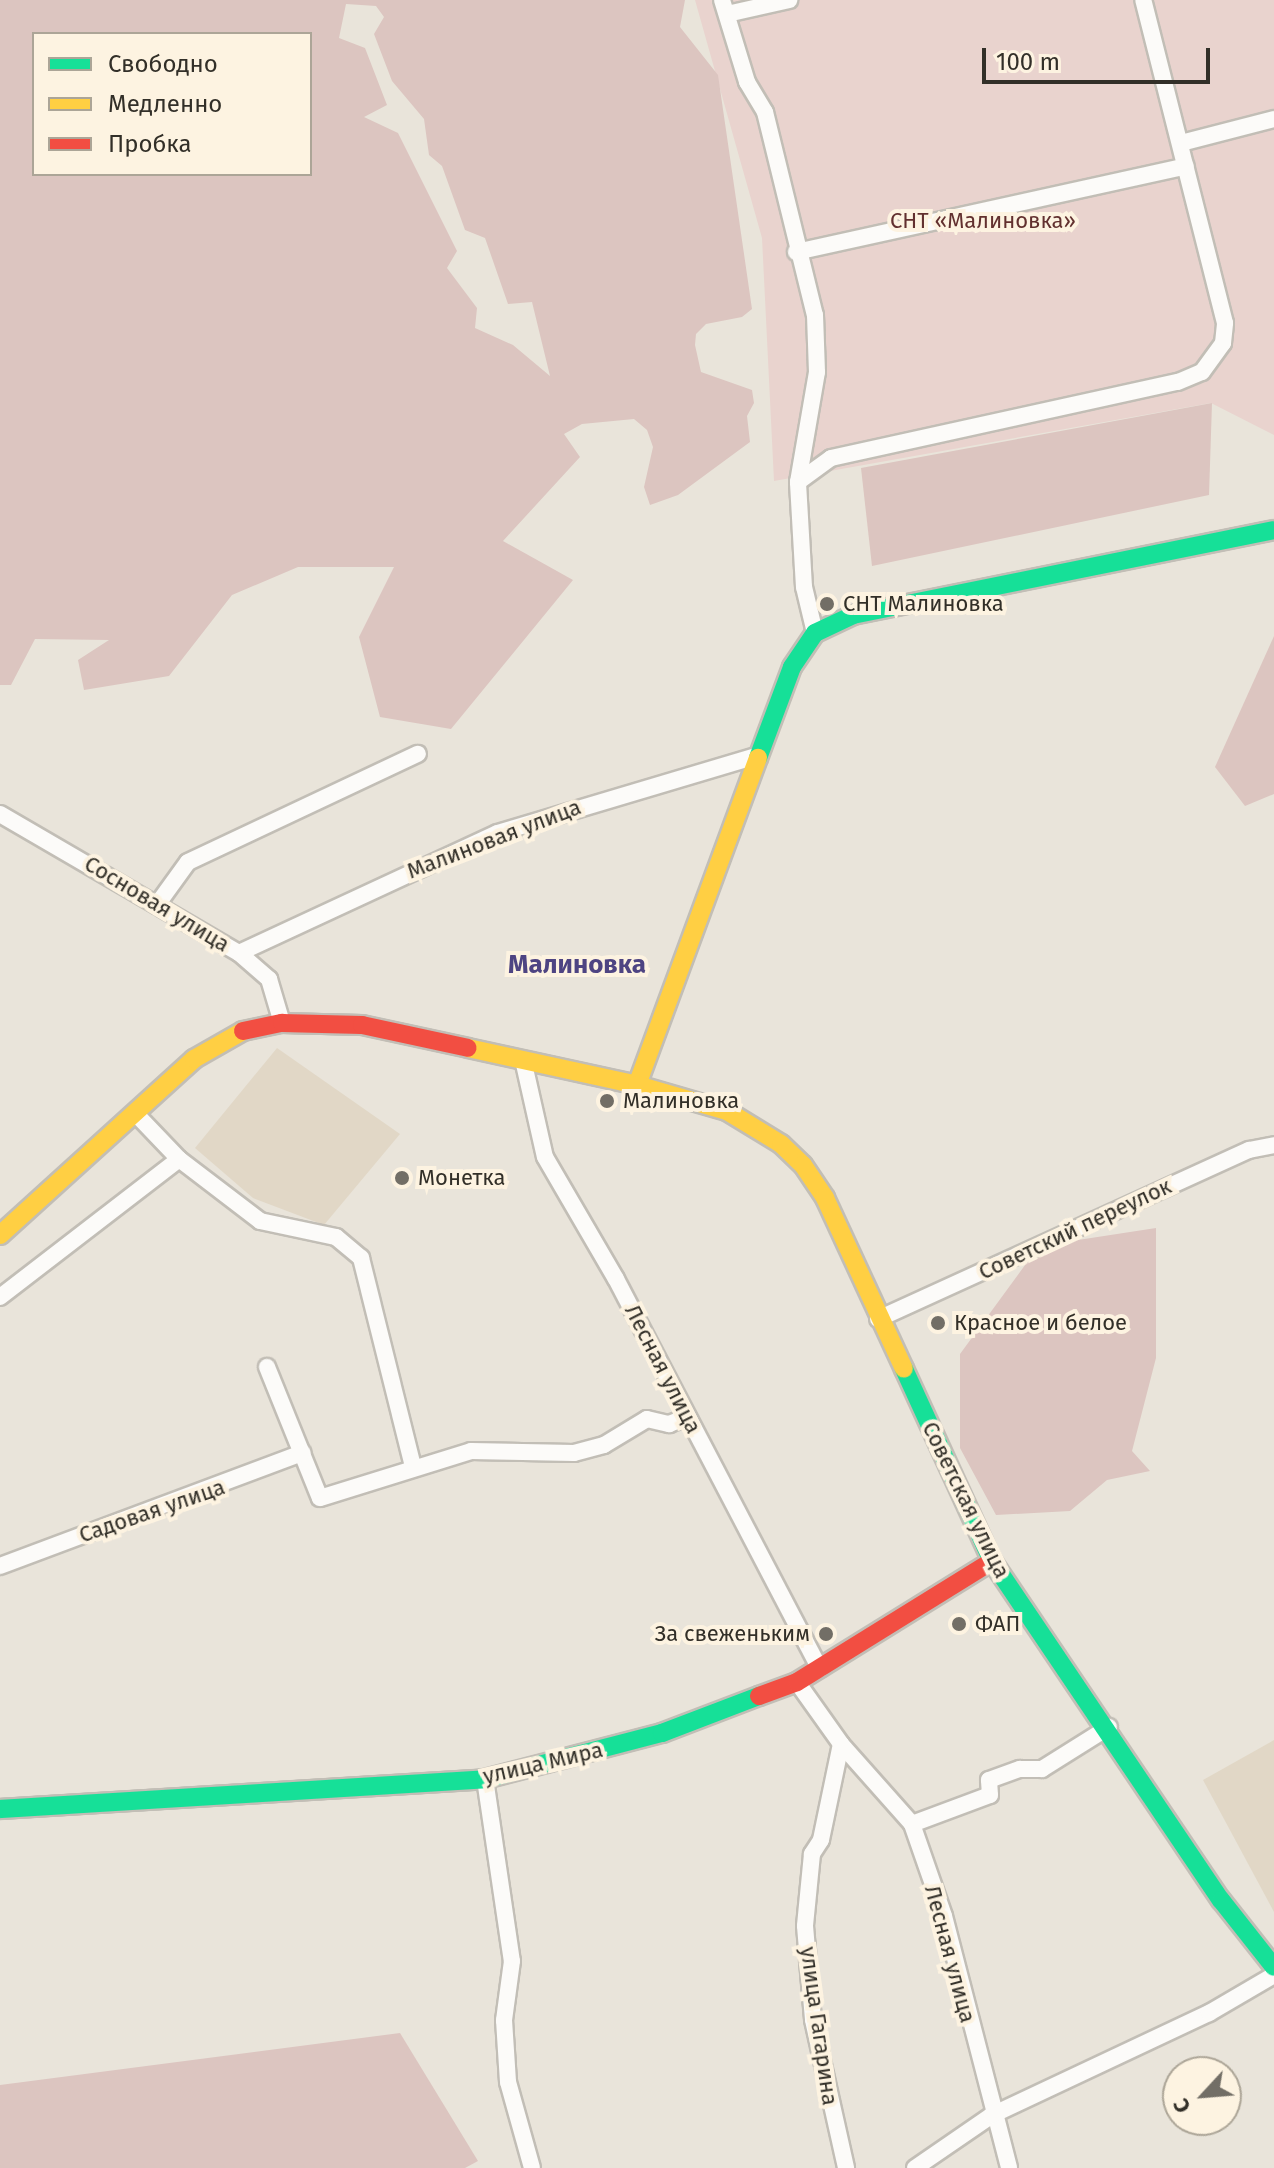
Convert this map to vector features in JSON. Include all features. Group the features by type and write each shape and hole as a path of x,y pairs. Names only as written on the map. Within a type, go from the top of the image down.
{"street":[{"path":"789,0 725,7 747,82 765,112 796,252 815,315 817,372 798,482 804,587 815,633"},
{"path":"798,482 831,458 854,451 1135,393 1202,372 1223,343 1225,323 1143,0"},
{"path":"1181,143 1274,119"},
{"path":"796,252 1186,166"},
{"path":"637,1085 792,667 815,633 853,615 1274,530"},
{"path":"159,902 188,862 418,754"},
{"name":"Малиновая улица","path":"239,953 498,833 759,755"},
{"name":"Сосновая улица","path":"0,814 159,902 239,953 269,979 282,1023"},
{"name":"Советская улица","path":"0,1235 194,1059 243,1031 282,1023 362,1025 524,1064 637,1085 727,1111 781,1144 803,1165 825,1198 878,1319 992,1561 1109,1727 1221,1900 1274,1967"},
{"name":"Лесная улица","path":"524,1064 545,1157 820,1669"},
{"path":"135,1113 179,1159 260,1221 336,1237 361,1258 413,1466"},
{"name":"Советский переулок","path":"878,1319 1249,1150 1274,1145"},
{"path":"0,1297 179,1159"},
{"path":"267,1367 320,1498 413,1466 500,1448 574,1453 604,1445 647,1419 669,1424 687,1417"},
{"name":"Садовая улица","path":"0,1566 303,1453"},
{"name":"улица Мира","path":"0,1809 485,1779 662,1733 797,1682 992,1561"},
{"name":"Лесная улица","path":"797,1682 841,1744 912,1824 944,1916 992,2115 1009,2168"},
{"path":"912,1824 990,1795 989,1780 1020,1769 1042,1769 1109,1727"},
{"name":"улица Гагарина","path":"841,1744 821,1840 812,1854 805,1926 813,2020 846,2168"},
{"path":"485,1779 512,1961 504,2020 508,2082 532,2168"},
{"path":"915,2168 992,2115 1209,2013 1274,1975"}],"shaded area":[{"path":"0,0 685,0 680,27 718,75 752,309 742,317 706,324 696,334 695,345 701,372 752,390 754,403 747,416 750,442 678,495 650,505 644,487 653,447 647,430 634,419 582,424 564,434 580,457 503,541 573,580 451,729 380,717 359,637 394,567 298,567 232,595 169,676 84,690 78,660 109,640 35,639 11,685 0,685","holes":["346,4 376,6 384,17 374,34 392,81 424,119 429,155 442,166 465,230 485,238 508,304 532,302 550,376 513,345 475,328 477,308 447,268 457,251 398,133 364,117 387,105 365,48 339,38"]},
{"path":"1212,403 1209,495 872,566 861,468"},
{"path":"1274,636 1274,794 1245,806 1215,767"},
{"path":"277,1048 400,1134 324,1225 253,1198 195,1148"},
{"path":"1156,1228 1156,1358 1132,1451 1150,1471 1107,1480 1070,1511 996,1515 960,1448 960,1354 1039,1246"},
{"path":"1274,1740 1274,1912 1203,1780"},
{"path":"400,2033 478,2161 465,2168 0,2168 0,2085"}],"green space":[{"name":"СНТ «Малиновка»","path":"695,0 1274,0 1274,435 1211,403 774,481 762,238"}],"traffic: fast":[{"path":"758,758 792,667 815,633 853,615 1274,530"},
{"path":"904,1369 992,1561 1221,1900 1274,1967"},
{"path":"0,1809 485,1779 662,1733 759,1696"}],"traffic: slow":[{"path":"468,1048 637,1085 758,758"},
{"path":"0,1235 194,1059 243,1031"},
{"path":"637,1085 727,1111 781,1144 803,1165 825,1198 904,1369"}],"traffic: jam":[{"path":"243,1031 282,1023 362,1025 468,1048"},
{"path":"759,1696 797,1682 992,1561"}],"place":[{"name":"СНТ Малиновка","path":"827,604"},
{"name":"Малиновка","path":"607,1101"},
{"name":"Монетка","path":"402,1178"},
{"name":"Красное и белое","path":"938,1323"},
{"name":"ФАП","path":"959,1624"},
{"name":"За свеженьким","path":"826,1634"}],"district":[{"name":"Малиновка","path":"577,965"}]}
